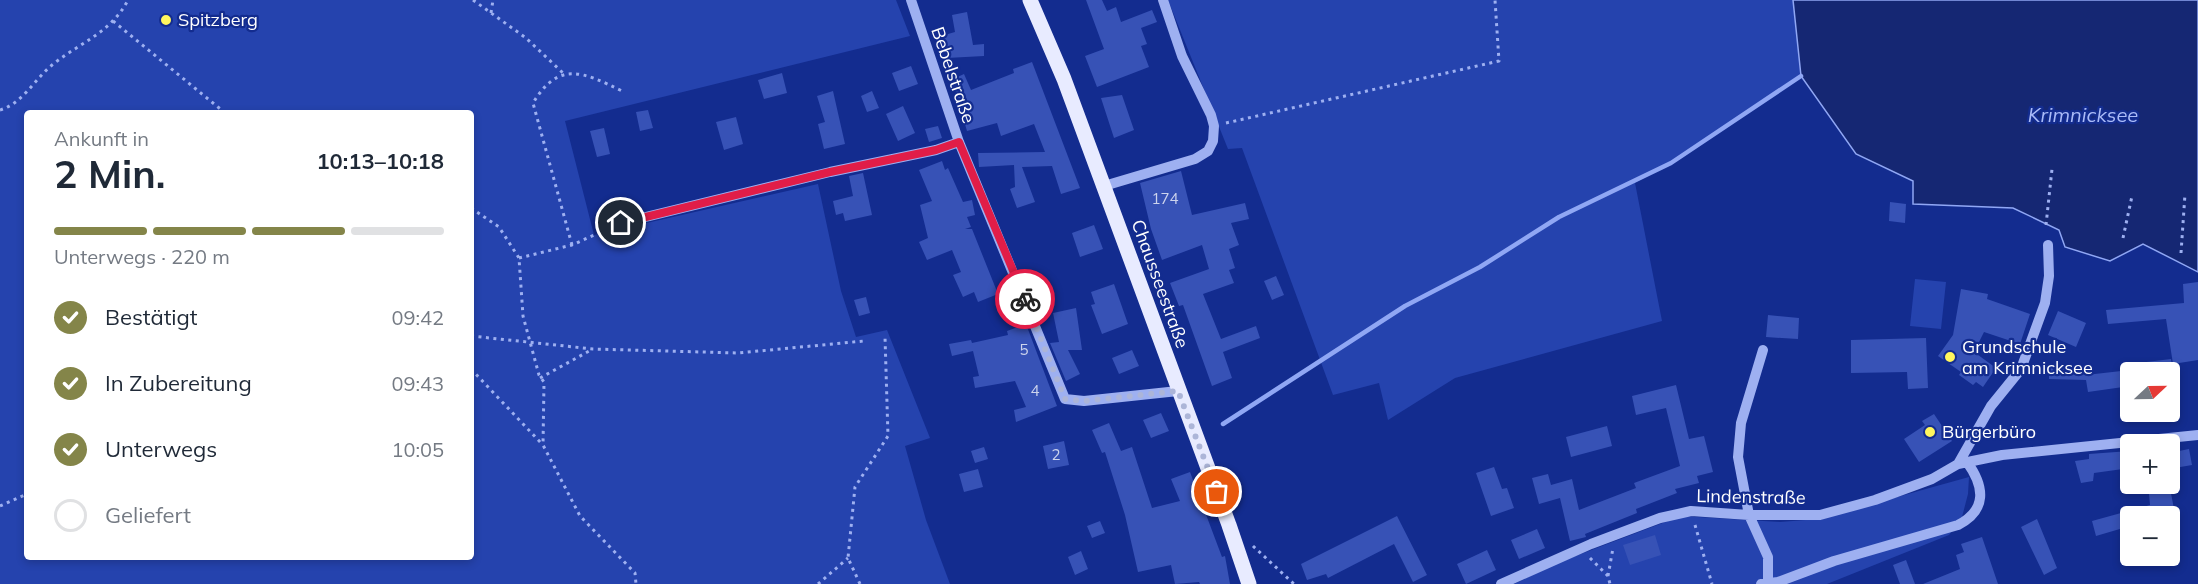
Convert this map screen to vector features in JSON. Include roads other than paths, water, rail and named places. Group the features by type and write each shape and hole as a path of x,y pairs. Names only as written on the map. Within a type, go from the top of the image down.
{"main road":[{"name":"Chausseestraße","path":"1030,0 1064,79 1249,584"}],"street":[{"name":"Bebelstraße","path":"910,0 959,142 1065,399 1084,401 1178,391"},
{"path":"1104,186 1195,159 1208,151 1213,141 1214,126 1182,56 1163,0"},
{"name":"Bebelstraße","path":"621,223 830,172 936,150 959,142"},
{"path":"1763,350 1741,423 1738,457 1749,515 1768,557 1764,584 1958,525 1972,518 1980,500 1980,480 1963,463 1991,406 2021,369 2045,303 2049,276 2048,244"},
{"name":"Lindenstraße","path":"1501,584 1615,535 1660,518 1691,511 1749,515 1820,515 1875,500 1932,479 1963,463 2002,455 2198,435"}],"water":[{"name":"Krimnicksee","path":"1793,0 2198,0 2198,272 2143,244 2110,261 2065,247 2059,230 2013,208 1913,204 1913,181 1856,154 1801,76"}],"waterway":[{"path":"1223,424 1405,306 1480,267 1559,217 1671,163 1801,76"}],"place":[{"name":"Spitzberg","path":"166,20"},
{"name":"Grundschule am Krimnicksee","path":"1950,357"},
{"name":"Bürgerbüro","path":"1930,432"}]}
